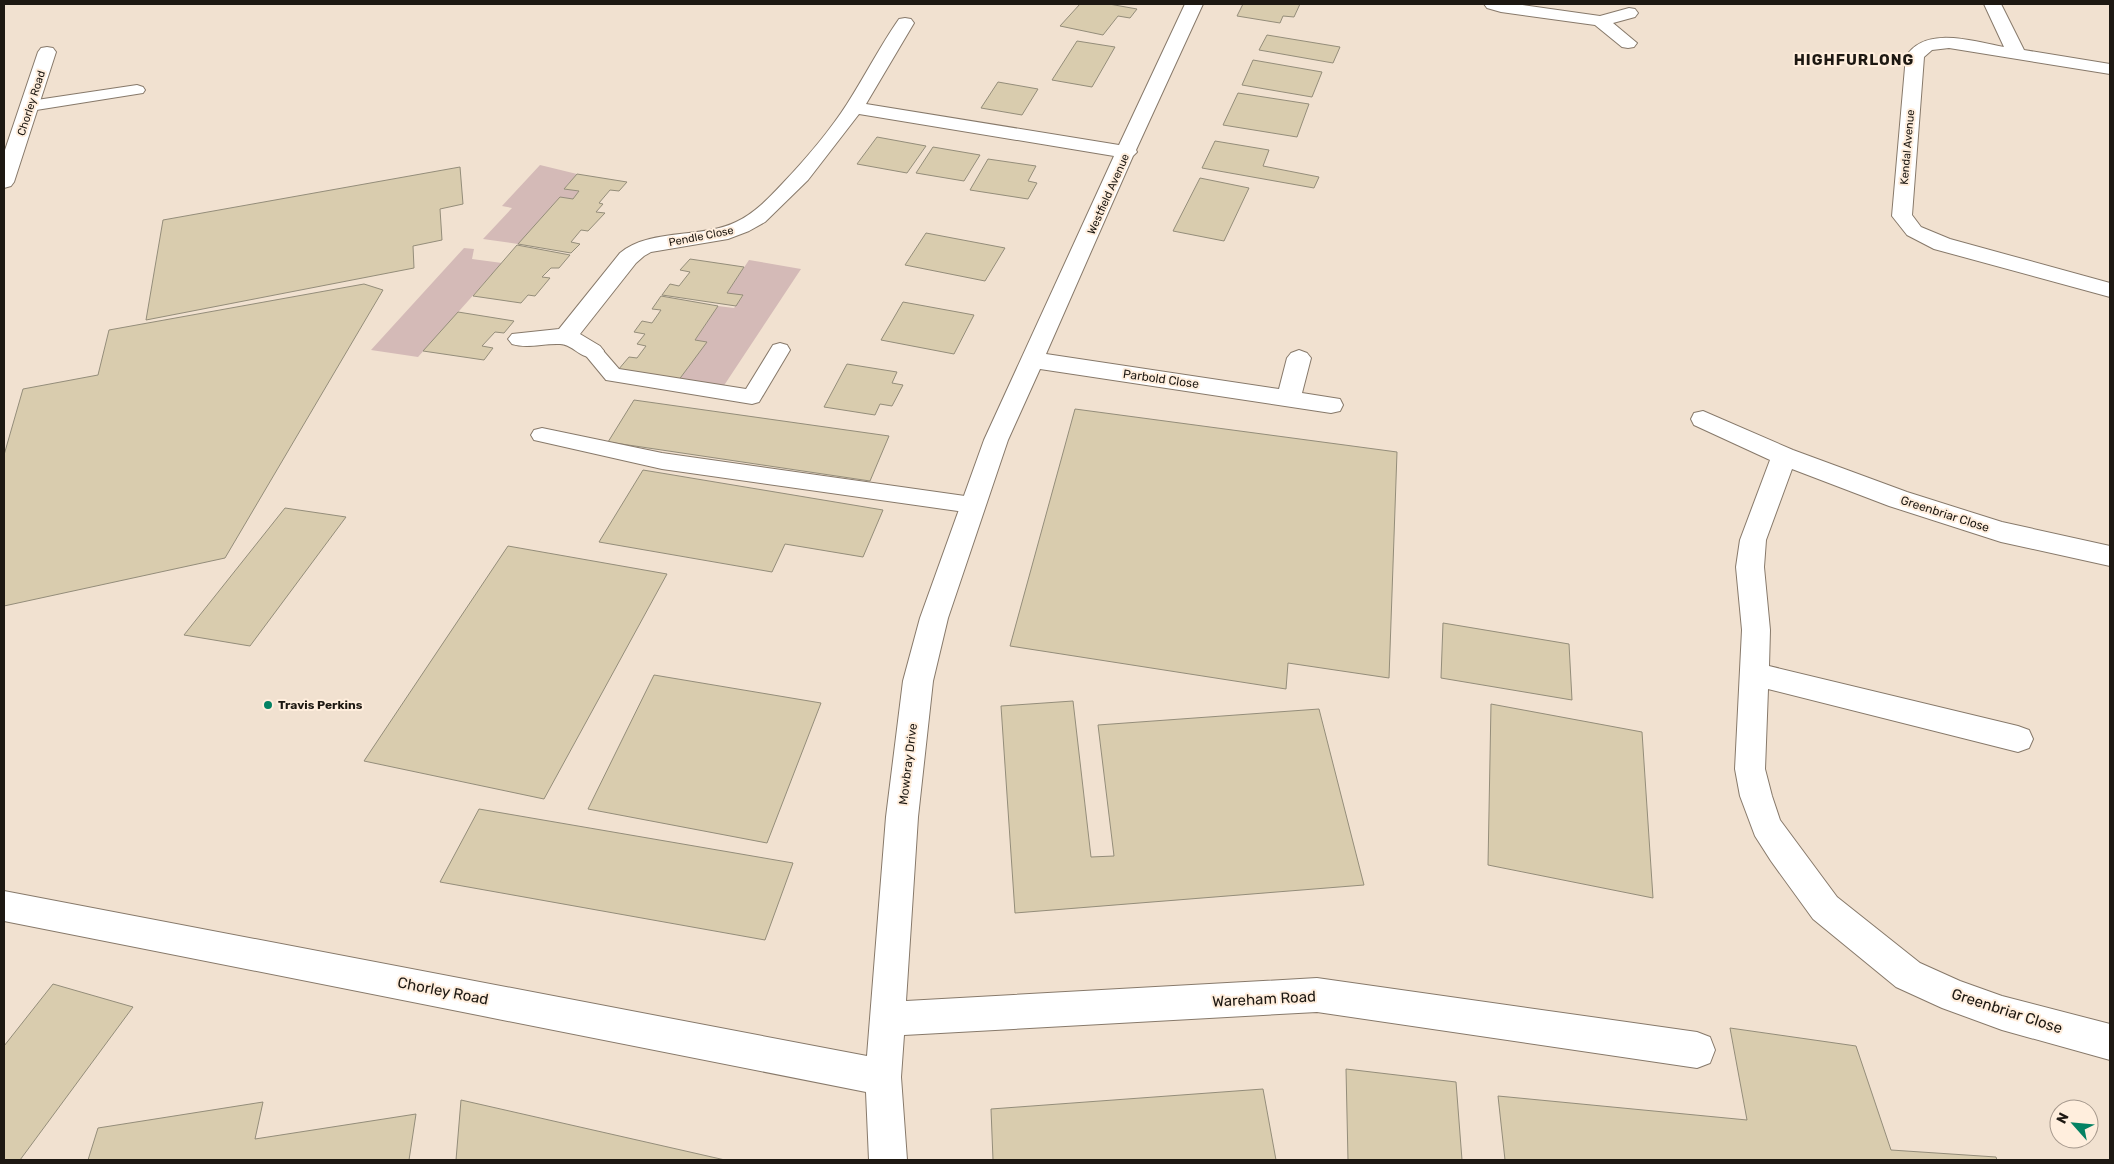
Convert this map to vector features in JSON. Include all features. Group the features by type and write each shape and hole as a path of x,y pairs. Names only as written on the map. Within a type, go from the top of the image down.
{"street":[{"name":"Westfield Avenue","path":"1027,373 1161,72 1194,4"},
{"path":"1493,4 1501,7 1600,21 1629,13"},
{"path":"1993,4 2017,54"},
{"path":"1600,21 1628,43"},
{"name":"Pendle Close","path":"566,336 628,258 636,251 645,246 720,234 742,227 758,218 778,201 801,176 854,108 906,23"},
{"name":"Kendal Avenue","path":"2110,69 1949,44 1927,45 1915,56 1902,186 1902,216 1914,231 1942,244 2110,290"},
{"name":"Chorley Road","path":"4,182 47,52"},
{"path":"854,108 1127,152"},
{"path":"520,339 566,336 592,351"},
{"path":"1290,398 1299,358"},
{"name":"Parbold Close","path":"1027,373 1290,398 1331,405"},
{"name":"Mowbray Drive","path":"888,1160 883,1077 902,817 918,681 934,618 972,505 996,440 1027,373"},
{"name":"Greenbriar Close","path":"1703,419 1784,456 1898,499 2001,532 2110,556"},
{"name":"Greenbriar Close","path":"1784,456 1753,540 1750,567 1756,630 1750,770 1766,826 1800,876 1825,908 1864,942 1908,975 1954,996 2002,1013 2110,1042"},
{"path":"1754,674 2018,739"},
{"name":"Chorley Road","path":"4,906 883,1077"},
{"name":"Wareham Road","path":"887,1019 1317,995 1697,1050"}],"lane":[{"path":"30,106 137,90"},
{"path":"592,351 613,375 752,397 780,350"},
{"path":"542,435 662,461 972,505"}],"shaded area":[{"path":"540,165 577,174 564,189 579,191 573,199 518,244 483,239 512,208 502,206"},
{"path":"464,248 474,249 472,259 502,263 418,357 371,350"},
{"path":"749,260 801,269 723,387 678,381 706,342 695,340 718,306 734,308 743,296 727,293"}],"building":[{"path":"1080,4 1109,4 1137,9 1130,18 1118,16 1103,35 1060,26"},
{"path":"1243,4 1300,4 1294,17 1283,16 1280,23 1237,16"},
{"path":"1267,35 1340,47 1333,63 1259,50"},
{"path":"1077,41 1115,47 1092,87 1052,80"},
{"path":"1253,60 1322,72 1312,97 1242,85"},
{"path":"998,82 1038,89 1022,115 981,108"},
{"path":"1238,93 1309,104 1297,137 1223,125"},
{"path":"877,137 926,146 907,173 857,164"},
{"path":"1215,141 1269,150 1263,166 1319,177 1314,188 1202,168"},
{"path":"933,147 980,155 964,181 916,173"},
{"path":"988,159 1036,166 1028,181 1037,183 1028,199 970,190"},
{"path":"460,167 463,204 440,209 442,240 413,246 414,268 146,320 163,220"},
{"path":"577,174 627,182 619,191 610,190 599,203 603,204 596,212 605,213 588,231 581,230 571,242 580,244 571,253 518,244 560,197 573,199 579,191 564,189"},
{"path":"1200,178 1249,188 1224,241 1173,231"},
{"path":"926,233 1005,248 985,281 905,265"},
{"path":"517,245 570,255 559,268 551,268 542,277 550,278 535,296 528,295 521,303 473,296"},
{"path":"690,259 744,267 727,293 743,295 736,306 662,295 670,284 679,286 690,272 680,270"},
{"path":"364,284 383,290 225,558 4,606 4,455 23,389 98,375 109,330"},
{"path":"661,296 718,306 695,340 707,342 678,381 618,370 629,357 637,358 646,346 637,344 645,334 634,332 642,321 652,323 661,310 652,309"},
{"path":"903,302 974,315 954,354 881,340"},
{"path":"458,312 514,321 504,333 495,332 482,346 493,348 484,360 423,351"},
{"path":"847,364 897,372 892,383 903,385 892,406 880,404 875,415 824,407"},
{"path":"634,400 889,436 870,481 608,442"},
{"path":"1075,409 1397,452 1389,678 1288,663 1286,689 1010,646"},
{"path":"643,470 883,510 863,557 785,544 772,572 599,542"},
{"path":"285,508 346,517 250,646 184,635"},
{"path":"508,546 667,574 544,799 364,761"},
{"path":"1443,623 1569,644 1572,700 1441,678"},
{"path":"654,675 821,703 767,843 588,809"},
{"path":"1073,701 1091,857 1114,856 1098,725 1319,709 1364,885 1015,913 1001,706"},
{"path":"1491,704 1642,732 1653,898 1488,865"},
{"path":"479,809 793,863 765,940 440,882"},
{"path":"53,984 133,1007 20,1160 4,1160 4,1046"},
{"path":"1730,1028 1856,1046 1891,1150 1996,1157 1997,1160 1505,1160 1498,1096 1747,1120"},
{"path":"1346,1069 1456,1082 1462,1160 1348,1160"},
{"path":"1263,1089 1276,1160 993,1160 991,1109"},
{"path":"461,1100 725,1160 456,1160"},
{"path":"263,1102 255,1139 416,1114 409,1160 88,1160 98,1128"}],"place":[{"name":"Travis Perkins","path":"268,705"}],"district":[{"name":"HIGHFURLONG","path":"1854,60"}]}
